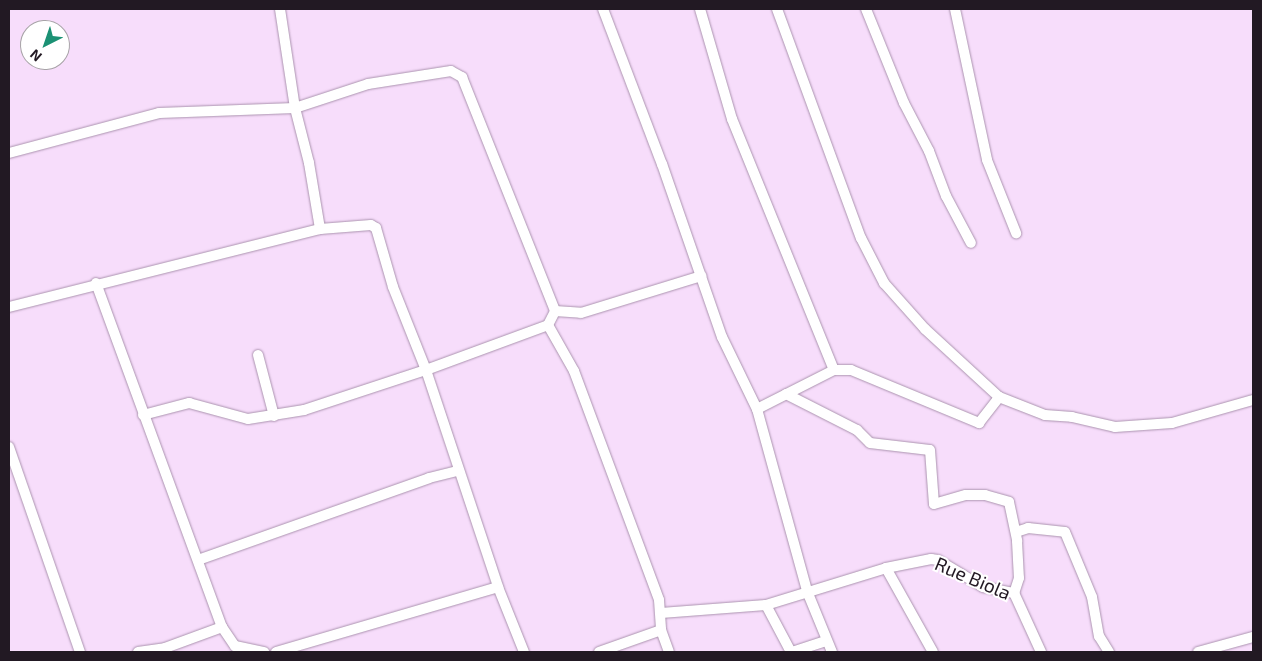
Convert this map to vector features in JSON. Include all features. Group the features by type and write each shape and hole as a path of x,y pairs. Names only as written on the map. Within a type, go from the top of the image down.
{"street":[{"path":"280,9 295,108 309,163 320,229"},
{"path":"603,9 722,337 757,409 807,591 826,642 832,652"},
{"path":"700,9 732,119 834,370"},
{"path":"777,9 861,238 884,283 924,329 1000,397 1045,415 1072,417 1116,427 1172,424 1253,400"},
{"path":"866,9 904,103 930,150 946,196 971,243"},
{"path":"955,9 987,160 1016,233"},
{"path":"9,154 159,113 295,108 368,84 457,73 466,84 555,311 548,325 426,370 304,410 248,419 189,403 143,415"},
{"path":"9,307 96,283 320,229 371,225 376,228 393,286 426,370 498,587 524,652"},
{"path":"555,311 581,313 701,276"},
{"path":"96,283 222,627 235,646 264,652"},
{"path":"548,325 574,371 661,613 661,630 669,652"},
{"path":"258,355 274,416"},
{"path":"757,409 834,370 851,370 978,423 1000,397"},
{"path":"786,394 857,430 870,443 930,450 934,504 966,495 998,498 1009,502 1016,532 1019,578 1014,593"},
{"path":"9,447 80,652"},
{"path":"198,560 429,478 458,471"},
{"path":"1016,532 1028,528 1065,532 1092,597 1099,636 1109,652"},
{"name":"Rue Biola","path":"661,613 766,605 886,568 938,560 983,587 1014,593 1041,652"},
{"path":"886,568 933,652"},
{"path":"276,652 498,587"},
{"path":"766,605 792,652 826,642"},
{"path":"138,652 165,648 222,627"},
{"path":"599,652 661,630"},
{"path":"1198,652 1238,648 1253,637"}]}
